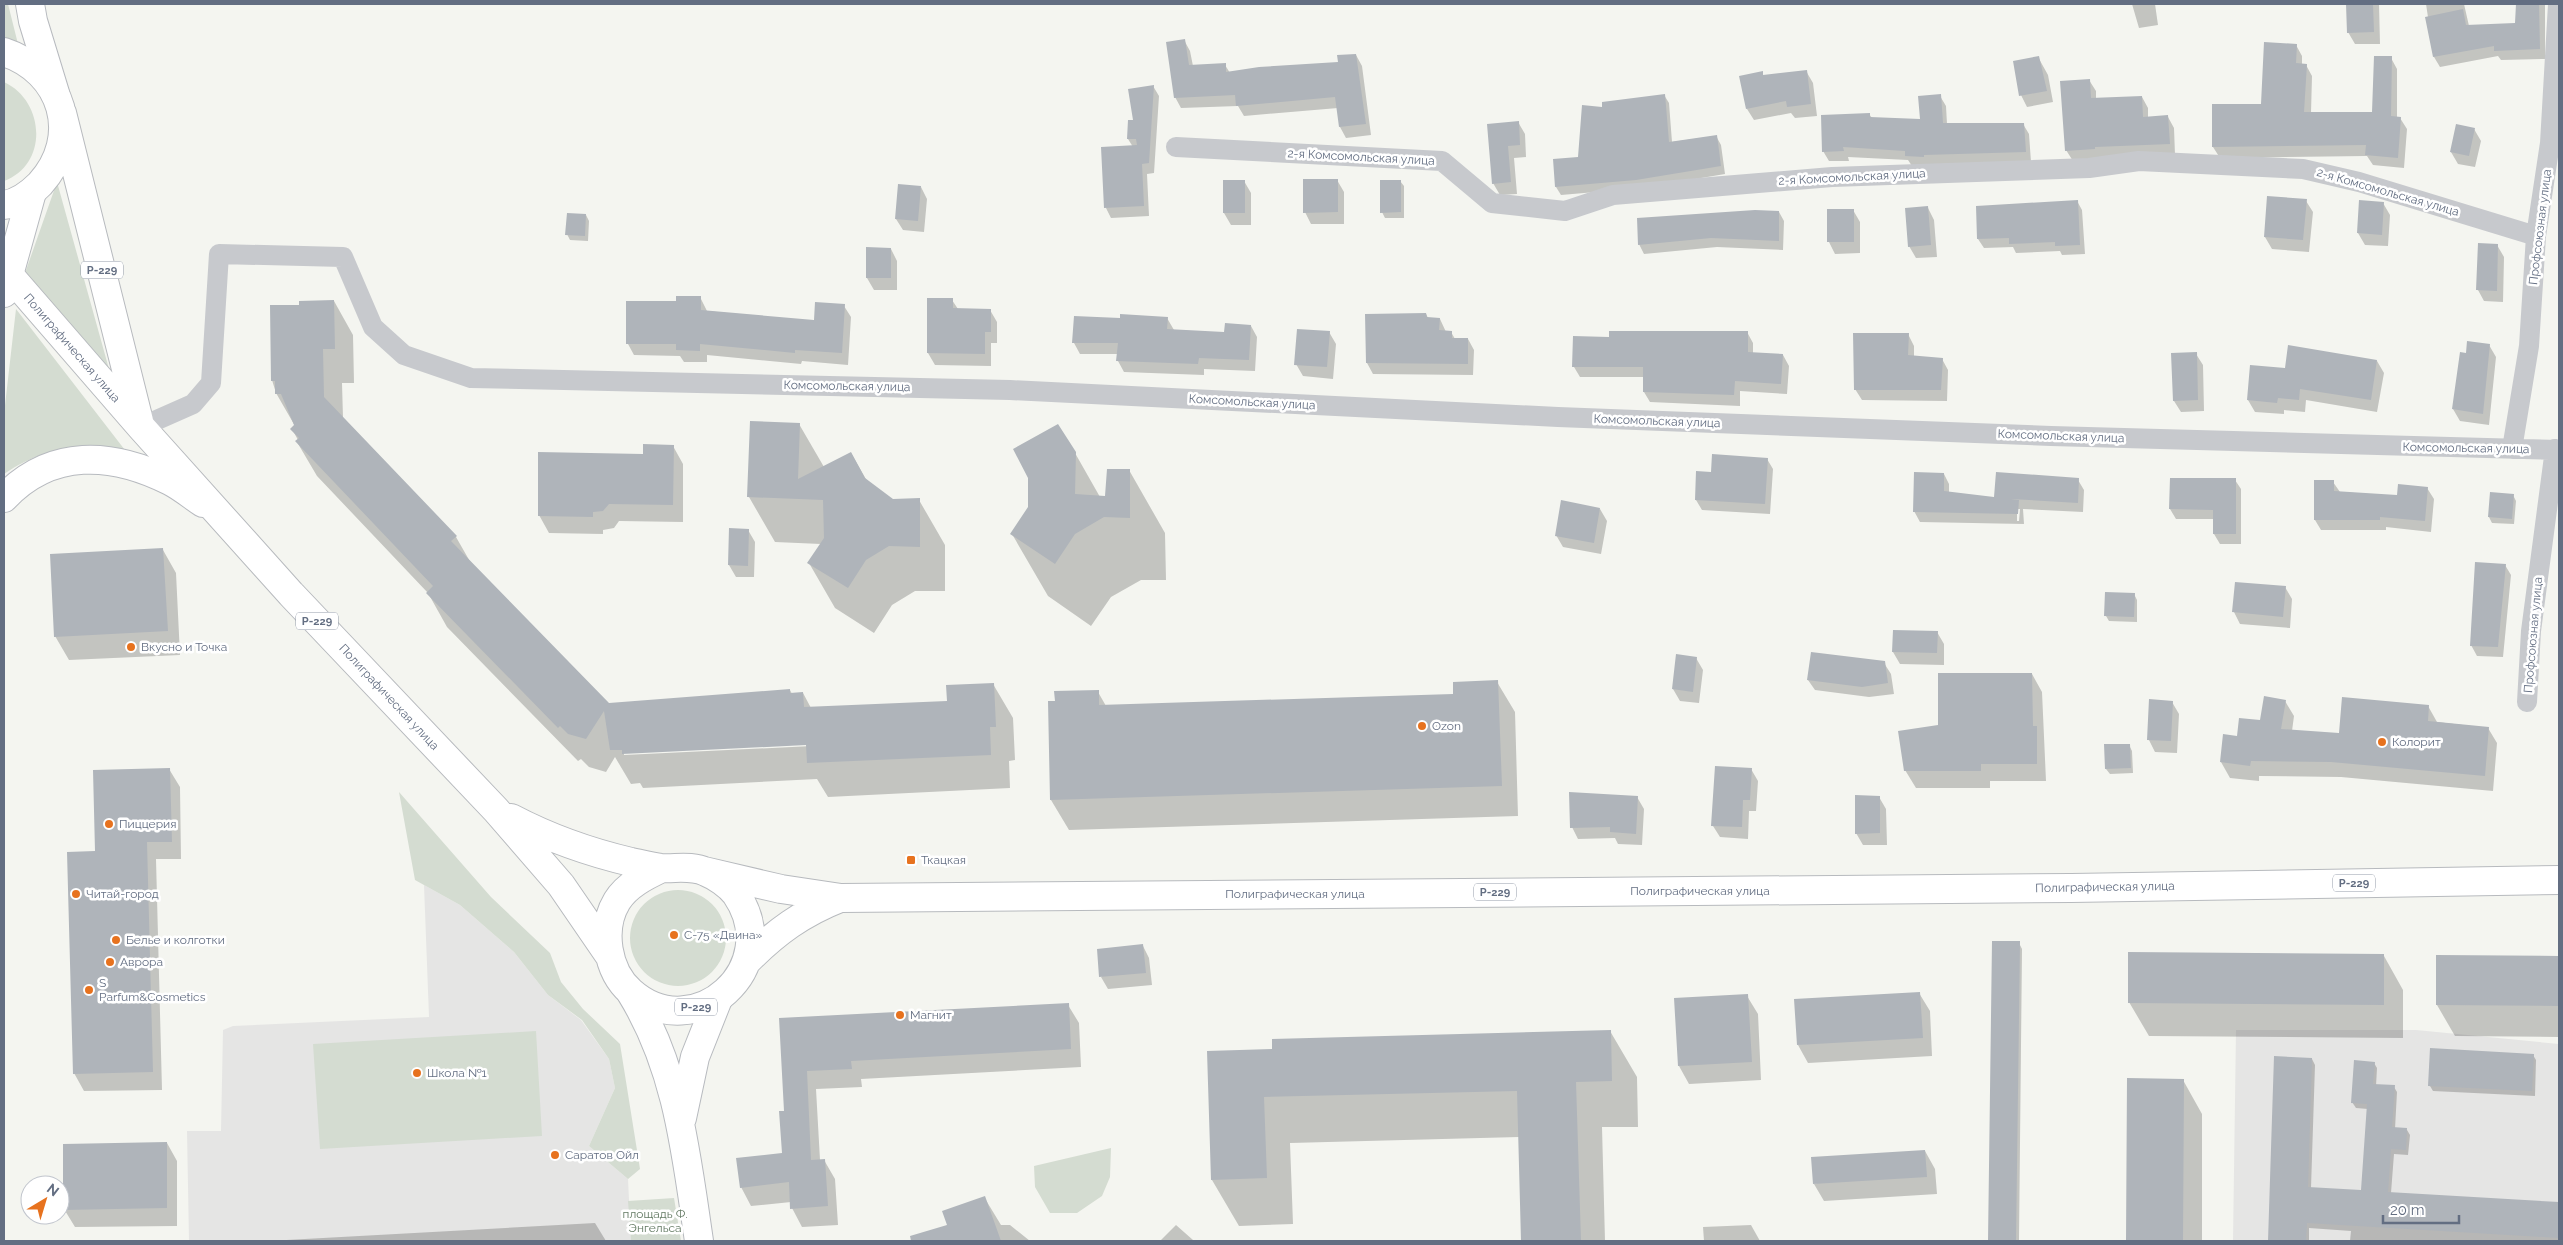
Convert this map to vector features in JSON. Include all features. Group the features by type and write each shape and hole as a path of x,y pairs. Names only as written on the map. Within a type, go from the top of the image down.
{"main road":[{"path":"4,205 32,192 51,172 62,147 64,131 58,102 33,21 30,4"},
{"name":"Р-229","path":"4,52 20,58 42,74 58,102"},
{"name":"Полиграфическая улица","path":"58,102 141,427"},
{"path":"5,279 32,192"},
{"name":"Полиграфическая улица","path":"5,279 222,515 291,594 496,810 561,885 609,955 618,978 631,993 653,1005 678,1010 703,1006 718,999 736,982 747,961 772,936 814,908 842,898"},
{"path":"4,498 17,484 44,467 76,459 106,461 132,467 171,481 222,515"},
{"name":"Полиграфическая улица","path":"496,810 540,834 580,849 662,868"},
{"name":"Полиграфическая улица","path":"609,955 608,925 617,902 639,878 662,868 679,866 781,890 842,898 2071,888 2559,880"},
{"name":"Полиграфическая улица","path":"704,871 716,876 735,893 747,914 751,936 747,961"},
{"path":"631,993 649,1022 662,1052 681,1122 699,1241"},
{"path":"681,1122 694,1057 718,999"}],"street":[{"name":"Профсоюзная улица","path":"2512,449 2529,346 2536,236 2555,143 2558,4"},
{"name":"2-я Комсомольская улица","path":"1176,147 1442,161 1492,203 1564,210 1613,195 1832,176 2089,168 2139,161 2303,169 2359,182 2536,236"},
{"name":"Комсомольская улица","path":"141,427 194,404 211,383 219,254 343,257 373,327 404,355 471,378 1010,390 1558,417 2051,436 2557,449"},
{"name":"Профсоюзная улица","path":"2527,702 2531,631 2557,449"}],"shaded area":[{"name":"Школа №1","path":"424,885 460,905 514,952 548,995 581,1020 609,1059 615,1088 589,1146 628,1179 631,1241 189,1241 187,1131 221,1131 223,1030 233,1026 429,1017"},
{"path":"2236,1030 2416,1030 2559,1044 2559,1241 2233,1241"}],"green space":[{"path":"4,4 8,4 18,44 4,40"},
{"path":"4,82 18,91 28,103 34,117 36,132 35,147 29,161 19,173 4,181"},
{"path":"57,182 109,369 25,273"},
{"path":"16,309 128,454 94,449 63,450 34,457 4,474 4,414"},
{"path":"399,792 491,897 550,953 561,982 583,1009 620,1044 640,1169 628,1179 589,1146 615,1088 609,1059 582,1020 548,995 514,952 460,905 415,880"},
{"path":"678,890 696,893 712,904 723,920 726,938 723,956 712,972 696,983 678,986 660,983 644,972 633,956 630,938 633,920 644,904 660,893"},
{"path":"536,1031 542,1136 320,1149 313,1044"},
{"path":"1111,1148 1110,1177 1102,1196 1077,1213 1050,1213 1035,1187 1034,1166"},
{"name":"площадь Ф. Энгельса","path":"674,1198 681,1241 631,1241 628,1201"}],"building":[{"path":"2346,4 2373,4 2374,32 2347,33"},
{"path":"2516,4 2539,4 2540,49 2494,51 2494,46 2433,57 2425,17 2463,9 2466,25 2515,23"},
{"path":"1185,39 1189,65 1226,63 1226,72 1259,67 1338,62 1337,55 1356,54 1366,124 1339,127 1335,97 1236,106 1235,95 1174,98 1166,42"},
{"path":"2264,42 2297,44 2296,63 2307,64 2304,112 2372,112 2374,56 2392,56 2391,116 2401,117 2398,158 2365,155 2366,145 2212,147 2212,104 2261,104"},
{"path":"2039,56 2047,91 2019,96 2013,61"},
{"path":"1807,70 1811,104 1787,107 1786,101 1746,109 1739,76 1763,71 1763,75"},
{"path":"2090,79 2091,98 2142,96 2143,117 2168,115 2170,144 2095,147 2095,149 2065,151 2060,81"},
{"path":"1154,85 1149,163 1142,164 1144,206 1104,208 1101,147 1137,145 1136,139 1127,139 1128,120 1133,120 1128,89"},
{"path":"1665,94 1669,142 1717,135 1721,166 1636,180 1555,187 1553,159 1578,157 1582,105 1602,107 1602,102"},
{"path":"1941,94 1943,123 2024,123 2026,152 1924,155 1924,157 1905,156 1905,151 1843,147 1844,151 1822,152 1821,115 1870,113 1870,117 1920,119 1918,96"},
{"path":"1519,121 1520,145 1508,146 1511,182 1492,184 1487,124"},
{"path":"2456,124 2475,128 2469,156 2450,152"},
{"path":"1303,179 1338,179 1338,212 1303,213"},
{"path":"1223,180 1245,180 1245,213 1223,213"},
{"path":"1380,180 1401,180 1401,212 1380,213"},
{"path":"898,184 921,186 918,221 895,219"},
{"path":"2267,196 2307,199 2303,240 2264,237"},
{"path":"2078,200 2080,245 2055,246 2055,242 2009,244 2009,238 1977,239 1976,206"},
{"path":"2359,200 2384,202 2382,235 2357,233"},
{"path":"1928,206 1931,245 1908,247 1905,208"},
{"path":"1827,209 1854,209 1854,242 1827,242"},
{"path":"1755,210 1779,211 1779,241 1711,238 1638,245 1637,218"},
{"path":"567,213 586,214 585,236 565,235"},
{"path":"2478,243 2498,244 2497,291 2476,290"},
{"path":"866,247 891,248 891,278 866,278"},
{"path":"676,296 701,296 701,310 814,320 815,302 845,304 842,353 795,350 795,353 700,344 700,351 676,350 676,344 626,344 626,301 676,301"},
{"path":"927,298 953,298 953,308 991,309 991,332 985,332 985,354 927,353"},
{"path":"334,300 335,349 323,349 324,397 457,536 451,541 609,703 790,689 790,693 803,692 804,707 947,701 946,685 994,683 996,727 990,727 991,755 807,763 806,745 622,754 622,750 610,750 604,711 586,739 568,734 560,726 558,728 426,593 433,586 295,441 299,438 290,429 294,425 281,394 275,394 275,381 271,381 270,305 299,305 299,301"},
{"path":"1426,313 1427,317 1440,318 1439,330 1452,331 1452,338 1468,338 1468,364 1366,363 1365,314"},
{"path":"1120,314 1168,317 1167,329 1224,332 1225,323 1251,325 1249,360 1199,358 1198,364 1116,361 1118,343 1072,343 1074,316 1120,318"},
{"path":"1297,329 1330,331 1327,367 1294,365"},
{"path":"1609,331 1748,331 1748,352 1783,354 1781,384 1735,381 1734,395 1643,392 1643,367 1572,367 1573,336 1609,337"},
{"path":"1853,333 1909,333 1908,355 1943,358 1941,390 1854,390"},
{"path":"2467,341 2490,344 2483,414 2452,409 2460,352 2466,353"},
{"path":"2288,345 2377,360 2371,400 2300,389 2299,400 2278,398 2277,403 2247,400 2250,365 2285,368"},
{"path":"2197,352 2198,400 2173,401 2171,353"},
{"path":"750,421 800,423 798,479 851,452 865,478 893,499 920,498 920,547 889,546 866,560 848,588 807,563 824,538 823,500 747,497"},
{"path":"1058,424 1076,452 1075,494 1105,496 1107,469 1130,469 1130,518 1104,517 1075,534 1055,564 1010,534 1028,507 1028,478 1013,449"},
{"path":"643,444 674,445 673,505 609,504 603,511 593,512 593,517 538,516 538,452 643,454"},
{"path":"1712,454 1768,458 1765,504 1695,500 1696,471 1711,472"},
{"path":"1914,472 1944,473 1944,491 1994,497 1996,472 2079,478 2078,503 2011,499 2019,500 2018,514 1913,512"},
{"path":"2170,478 2236,478 2236,534 2213,534 2213,510 2169,509"},
{"path":"2314,480 2334,480 2334,491 2397,495 2398,484 2428,487 2425,521 2380,517 2380,520 2314,520"},
{"path":"2490,492 2514,494 2512,519 2488,517"},
{"path":"1561,500 1600,508 1594,543 1555,536"},
{"path":"729,528 749,529 748,566 728,565"},
{"path":"163,548 168,631 54,637 50,554"},
{"path":"2475,562 2506,564 2498,647 2470,646"},
{"path":"2235,582 2286,586 2283,617 2232,612"},
{"path":"2105,592 2135,593 2134,617 2104,616"},
{"path":"1893,630 1938,631 1937,653 1892,652"},
{"path":"1811,652 1885,661 1888,683 1862,687 1807,680"},
{"path":"1676,654 1697,657 1693,692 1672,689"},
{"path":"1938,673 2032,673 2033,726 2037,726 2037,764 1981,764 1981,771 1904,771 1898,731 1938,725"},
{"path":"1498,680 1502,786 1050,800 1048,701 1055,701 1054,691 1099,690 1099,705 1453,694 1453,682"},
{"path":"2264,696 2286,700 2281,729 2339,733 2342,697 2429,705 2428,721 2489,727 2485,776 2331,762 2251,761 2250,766 2220,762 2223,734 2237,736 2239,718 2260,720"},
{"path":"2149,699 2173,701 2171,741 2147,740"},
{"path":"2104,744 2130,744 2131,768 2105,769"},
{"path":"1715,766 1752,768 1750,800 1743,800 1742,827 1711,826"},
{"name":"Аврора","path":"170,768 172,842 147,842 153,1072 73,1074 67,852 95,851 93,770"},
{"path":"1569,792 1638,796 1636,834 1610,832 1610,827 1570,828"},
{"path":"1855,795 1880,796 1880,833 1855,834"},
{"path":"1992,941 2020,941 2016,1241 1988,1241"},
{"path":"1143,944 1146,973 1099,977 1097,949"},
{"path":"2128,952 2384,954 2384,1005 2128,1003"},
{"path":"2436,955 2559,956 2559,1006 2436,1005"},
{"path":"1920,992 1923,1038 1797,1045 1794,999"},
{"path":"1748,994 1752,1062 1678,1066 1674,998"},
{"path":"1069,1003 1071,1049 851,1061 852,1069 807,1071 811,1160 825,1159 828,1206 790,1209 789,1182 740,1188 736,1158 782,1153 779,1111 784,1111 779,1018"},
{"path":"1611,1030 1612,1081 1576,1082 1581,1241 1521,1241 1517,1091 1264,1097 1267,1178 1211,1180 1207,1051 1272,1049 1272,1039"},
{"path":"2430,1048 2534,1054 2532,1091 2428,1086"},
{"path":"2274,1056 2312,1058 2308,1187 2361,1190 2367,1104 2351,1103 2354,1060 2375,1062 2373,1084 2395,1085 2392,1127 2407,1128 2406,1150 2391,1149 2388,1192 2559,1202 2559,1238 2307,1223 2306,1241 2268,1241"},
{"path":"2127,1078 2184,1079 2183,1241 2126,1241"},
{"path":"167,1142 167,1208 70,1210 70,1175 63,1175 63,1144"},
{"path":"1925,1150 1927,1177 1813,1184 1811,1157"},
{"path":"985,1196 1001,1241 911,1241 910,1236 947,1225 942,1211"}],"place":[{"name":"Вкусно и Точка","path":"131,647"},
{"name":"Ozon","path":"1422,726"},
{"name":"Колорит","path":"2382,742"},
{"name":"Пиццерия","path":"109,824"},
{"name":"Ткацкая","path":"911,860"},
{"name":"Читай-город","path":"76,894"},
{"name":"С-75 «Двина»","path":"674,935"},
{"name":"Белье и колготки","path":"116,940"},
{"name":"Аврора","path":"110,962"},
{"name":"S Parfum&Cosmetics","path":"89,990"},
{"name":"Магнит","path":"900,1015"},
{"name":"Школа №1","path":"417,1073"},
{"name":"Саратов Ойл","path":"555,1155"}]}
